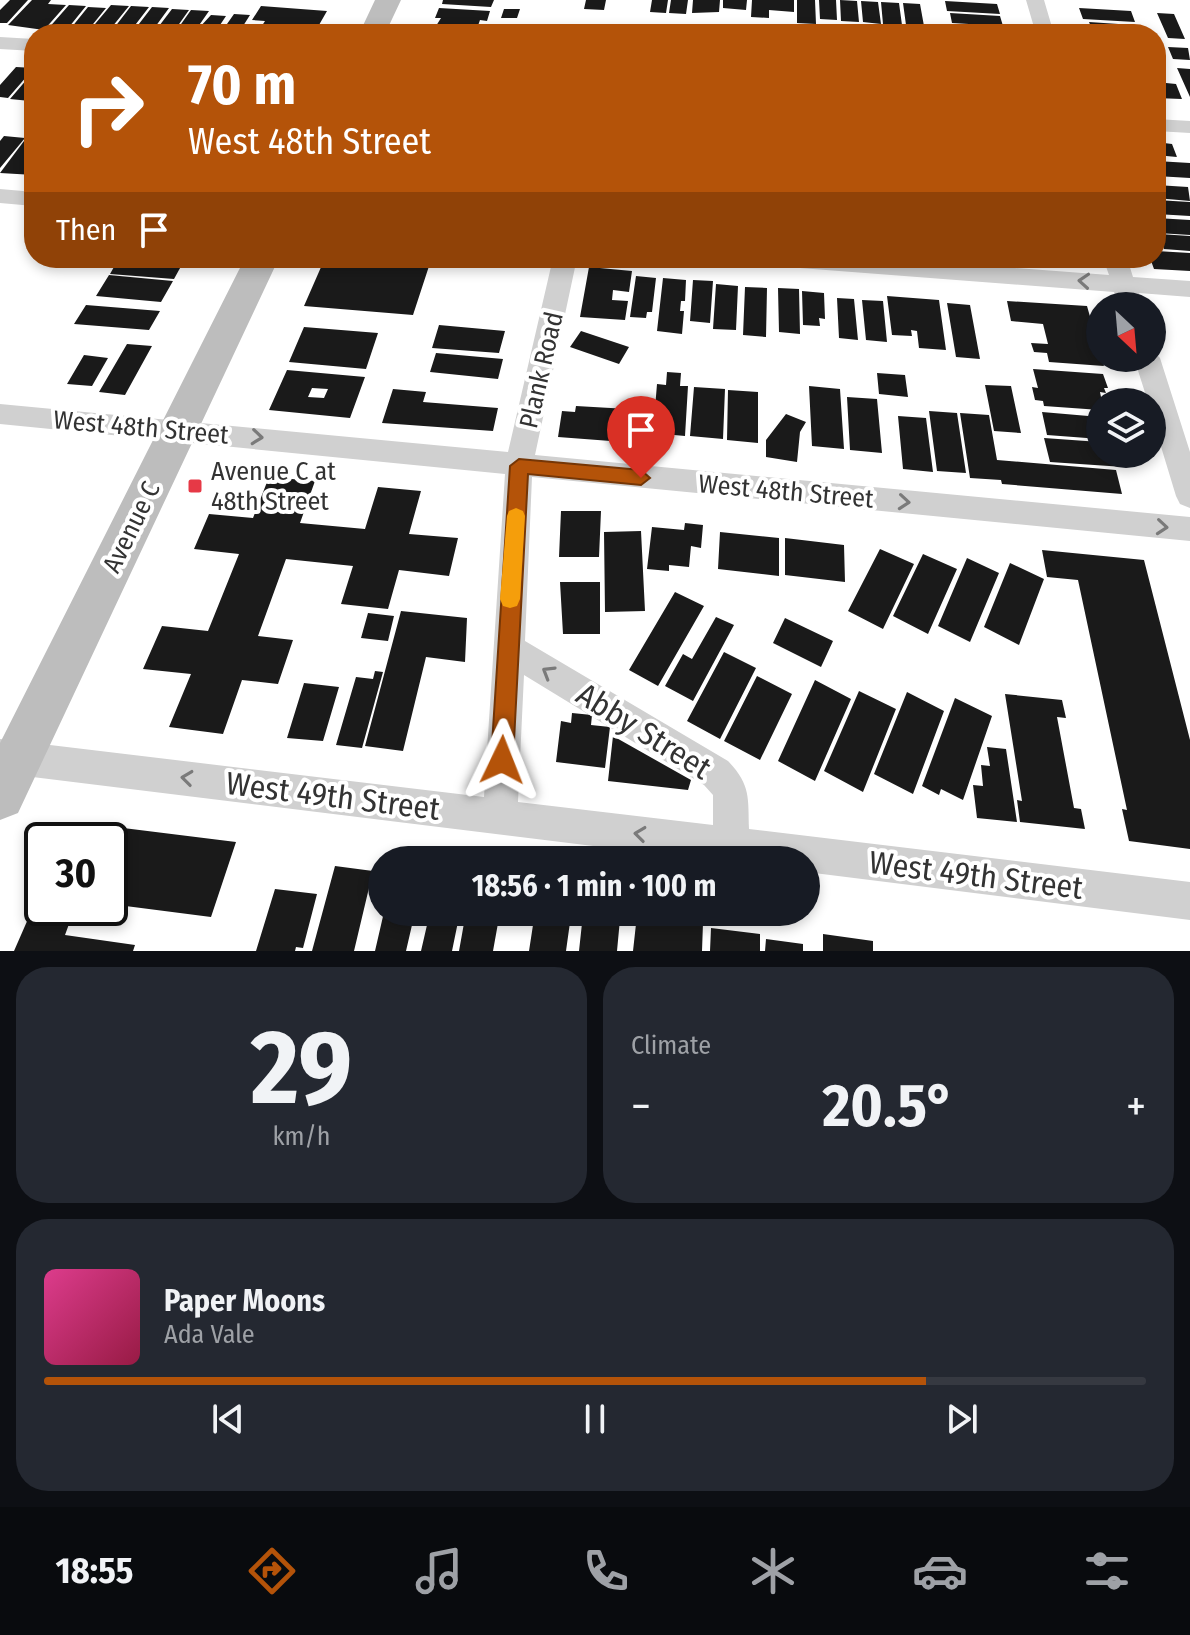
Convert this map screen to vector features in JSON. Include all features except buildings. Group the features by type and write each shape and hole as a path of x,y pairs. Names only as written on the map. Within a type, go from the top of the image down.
{"main road":[{"path":"377,24 388,0"},
{"name":"Avenue C","path":"0,795 9,757 179,429 257,268"}],"street":[{"path":"1035,0 1042,24"},
{"path":"0,43 24,44"},
{"path":"1166,126 1190,127"},
{"path":"0,196 24,198"},
{"name":"Plank Road","path":"500,817 519,466 563,268"},
{"path":"869,268 1098,292"},
{"path":"1118,268 1126,292"},
{"path":"1158,292 1190,289"},
{"path":"1151,372 1190,496"},
{"name":"West 48th Street","path":"0,414 1190,529"},
{"name":"Abby Street","path":"507,647 716,773 730,788 731,846"},
{"name":"West 49th Street","path":"9,757 731,846"},
{"name":"West 49th Street","path":"820,857 1190,901"}],"slow traffic":[{"path":"510,599 516,516"}],"place":[{"name":"Avenue C at 48th Street","path":"195,486"}],"route":[{"path":"502,760 519,466 641,478"}]}
